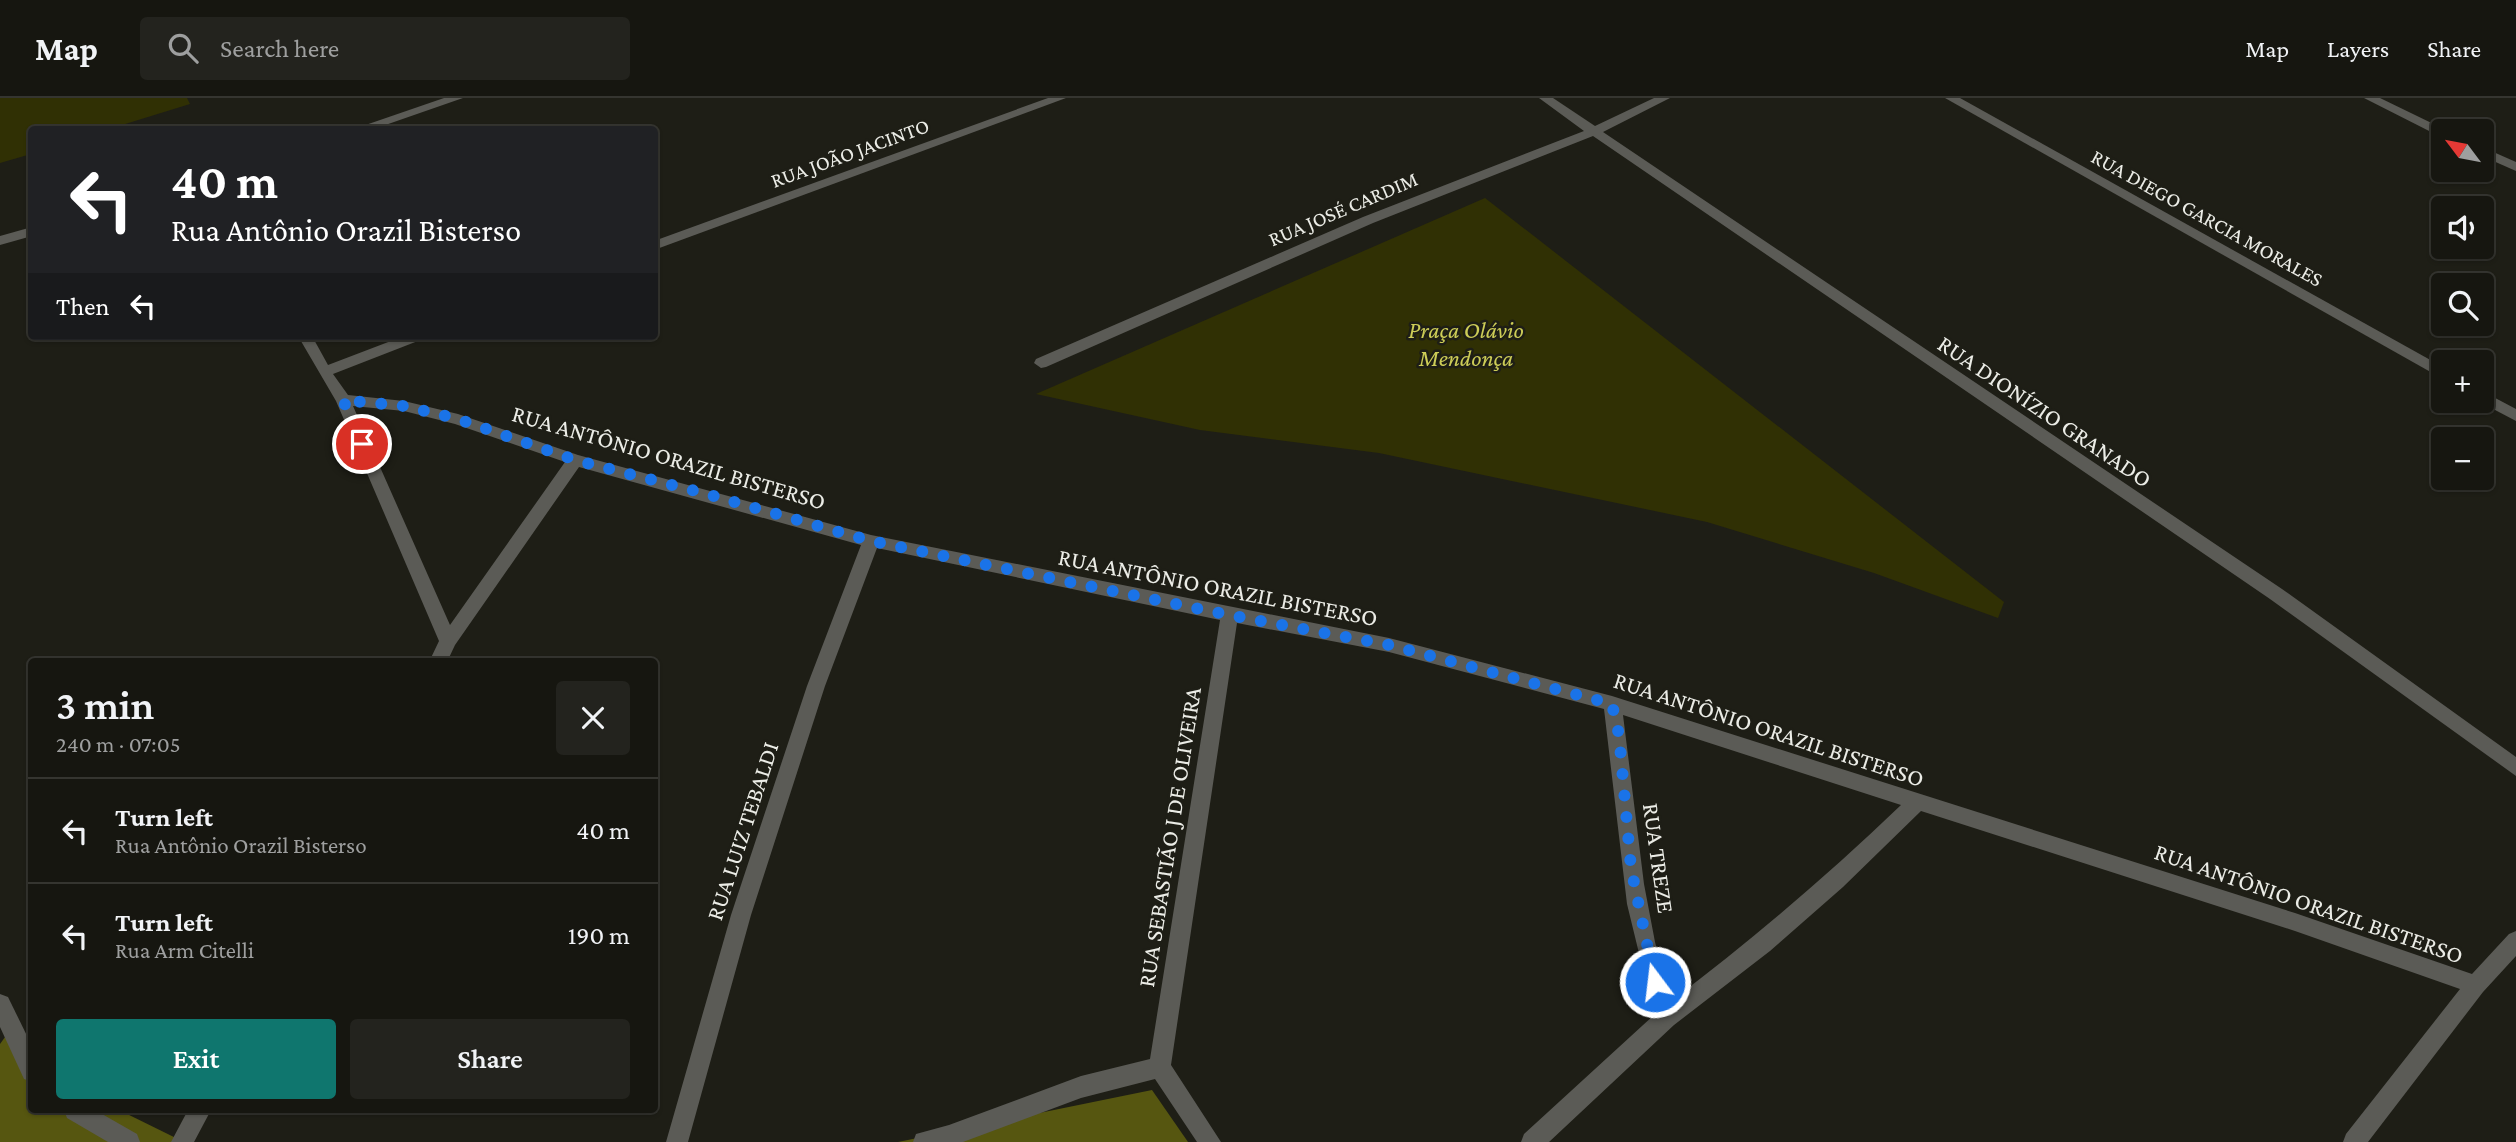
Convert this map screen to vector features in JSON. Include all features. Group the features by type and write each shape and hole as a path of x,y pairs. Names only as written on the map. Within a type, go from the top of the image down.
{"street":[{"path":"370,126 457,98"},
{"name":"RUA JOÃO JACINTO","path":"658,245 1060,98"},
{"name":"RUA DIONÍZIO GRANADO","path":"1545,98 2276,594 2516,768"},
{"name":"RUA JOSÉ CARDIM","path":"1041,363 1368,220 1592,132 1664,98"},
{"name":"RUA DIEGO GARCIA MORALES","path":"1951,98 2431,367"},
{"path":"2370,98 2431,127"},
{"path":"2494,157 2516,167"},
{"path":"0,241 28,232"},
{"path":"307,340 343,400 448,641"},
{"path":"324,372 408,340"},
{"name":"RUA ANTÔNIO ORAZIL BISTERSO","path":"343,400 404,406 458,419 575,460 871,541 1389,645 1612,704 2282,918 2476,985"},
{"path":"2494,403 2516,416"},
{"path":"440,658 448,641 575,460"},
{"name":"RUA LUIZ TEBALDI","path":"677,1142 741,915 816,686 871,541"},
{"name":"RUA SEBASTIÃO J DE OLIVEIRA","path":"1160,1067 1229,615"},
{"name":"RUA TREZE","path":"1612,704 1619,735 1631,868 1649,964 1666,1018"},
{"path":"1532,1142 1666,1018 1763,944 1826,890 1917,802"},
{"path":"2354,1142 2476,985 2516,941"},
{"path":"0,1004 28,1063"},
{"path":"924,1142 949,1136 1081,1087 1160,1067 1210,1142"},
{"path":"80,1113 130,1142"},
{"path":"183,1142 198,1113"}],"green space":[{"path":"0,98 187,98 190,104 119,126 28,126 28,155 0,163"},
{"name":"Praça Olávio Mendonça","path":"1485,198 2004,602 1998,618 1874,573 1707,522 1379,453 1200,430 1036,394"}],"shaded area":[{"path":"13,1026 28,1042 28,1113 125,1113 184,1142 0,1142 0,1044"},
{"path":"1152,1090 1188,1142 898,1142"}],"route":[{"path":"362,444 343,400 404,406 458,419 575,460 871,541 1054,580 1389,645 1612,704 1619,735 1631,868 1649,964 1655,982"}]}
